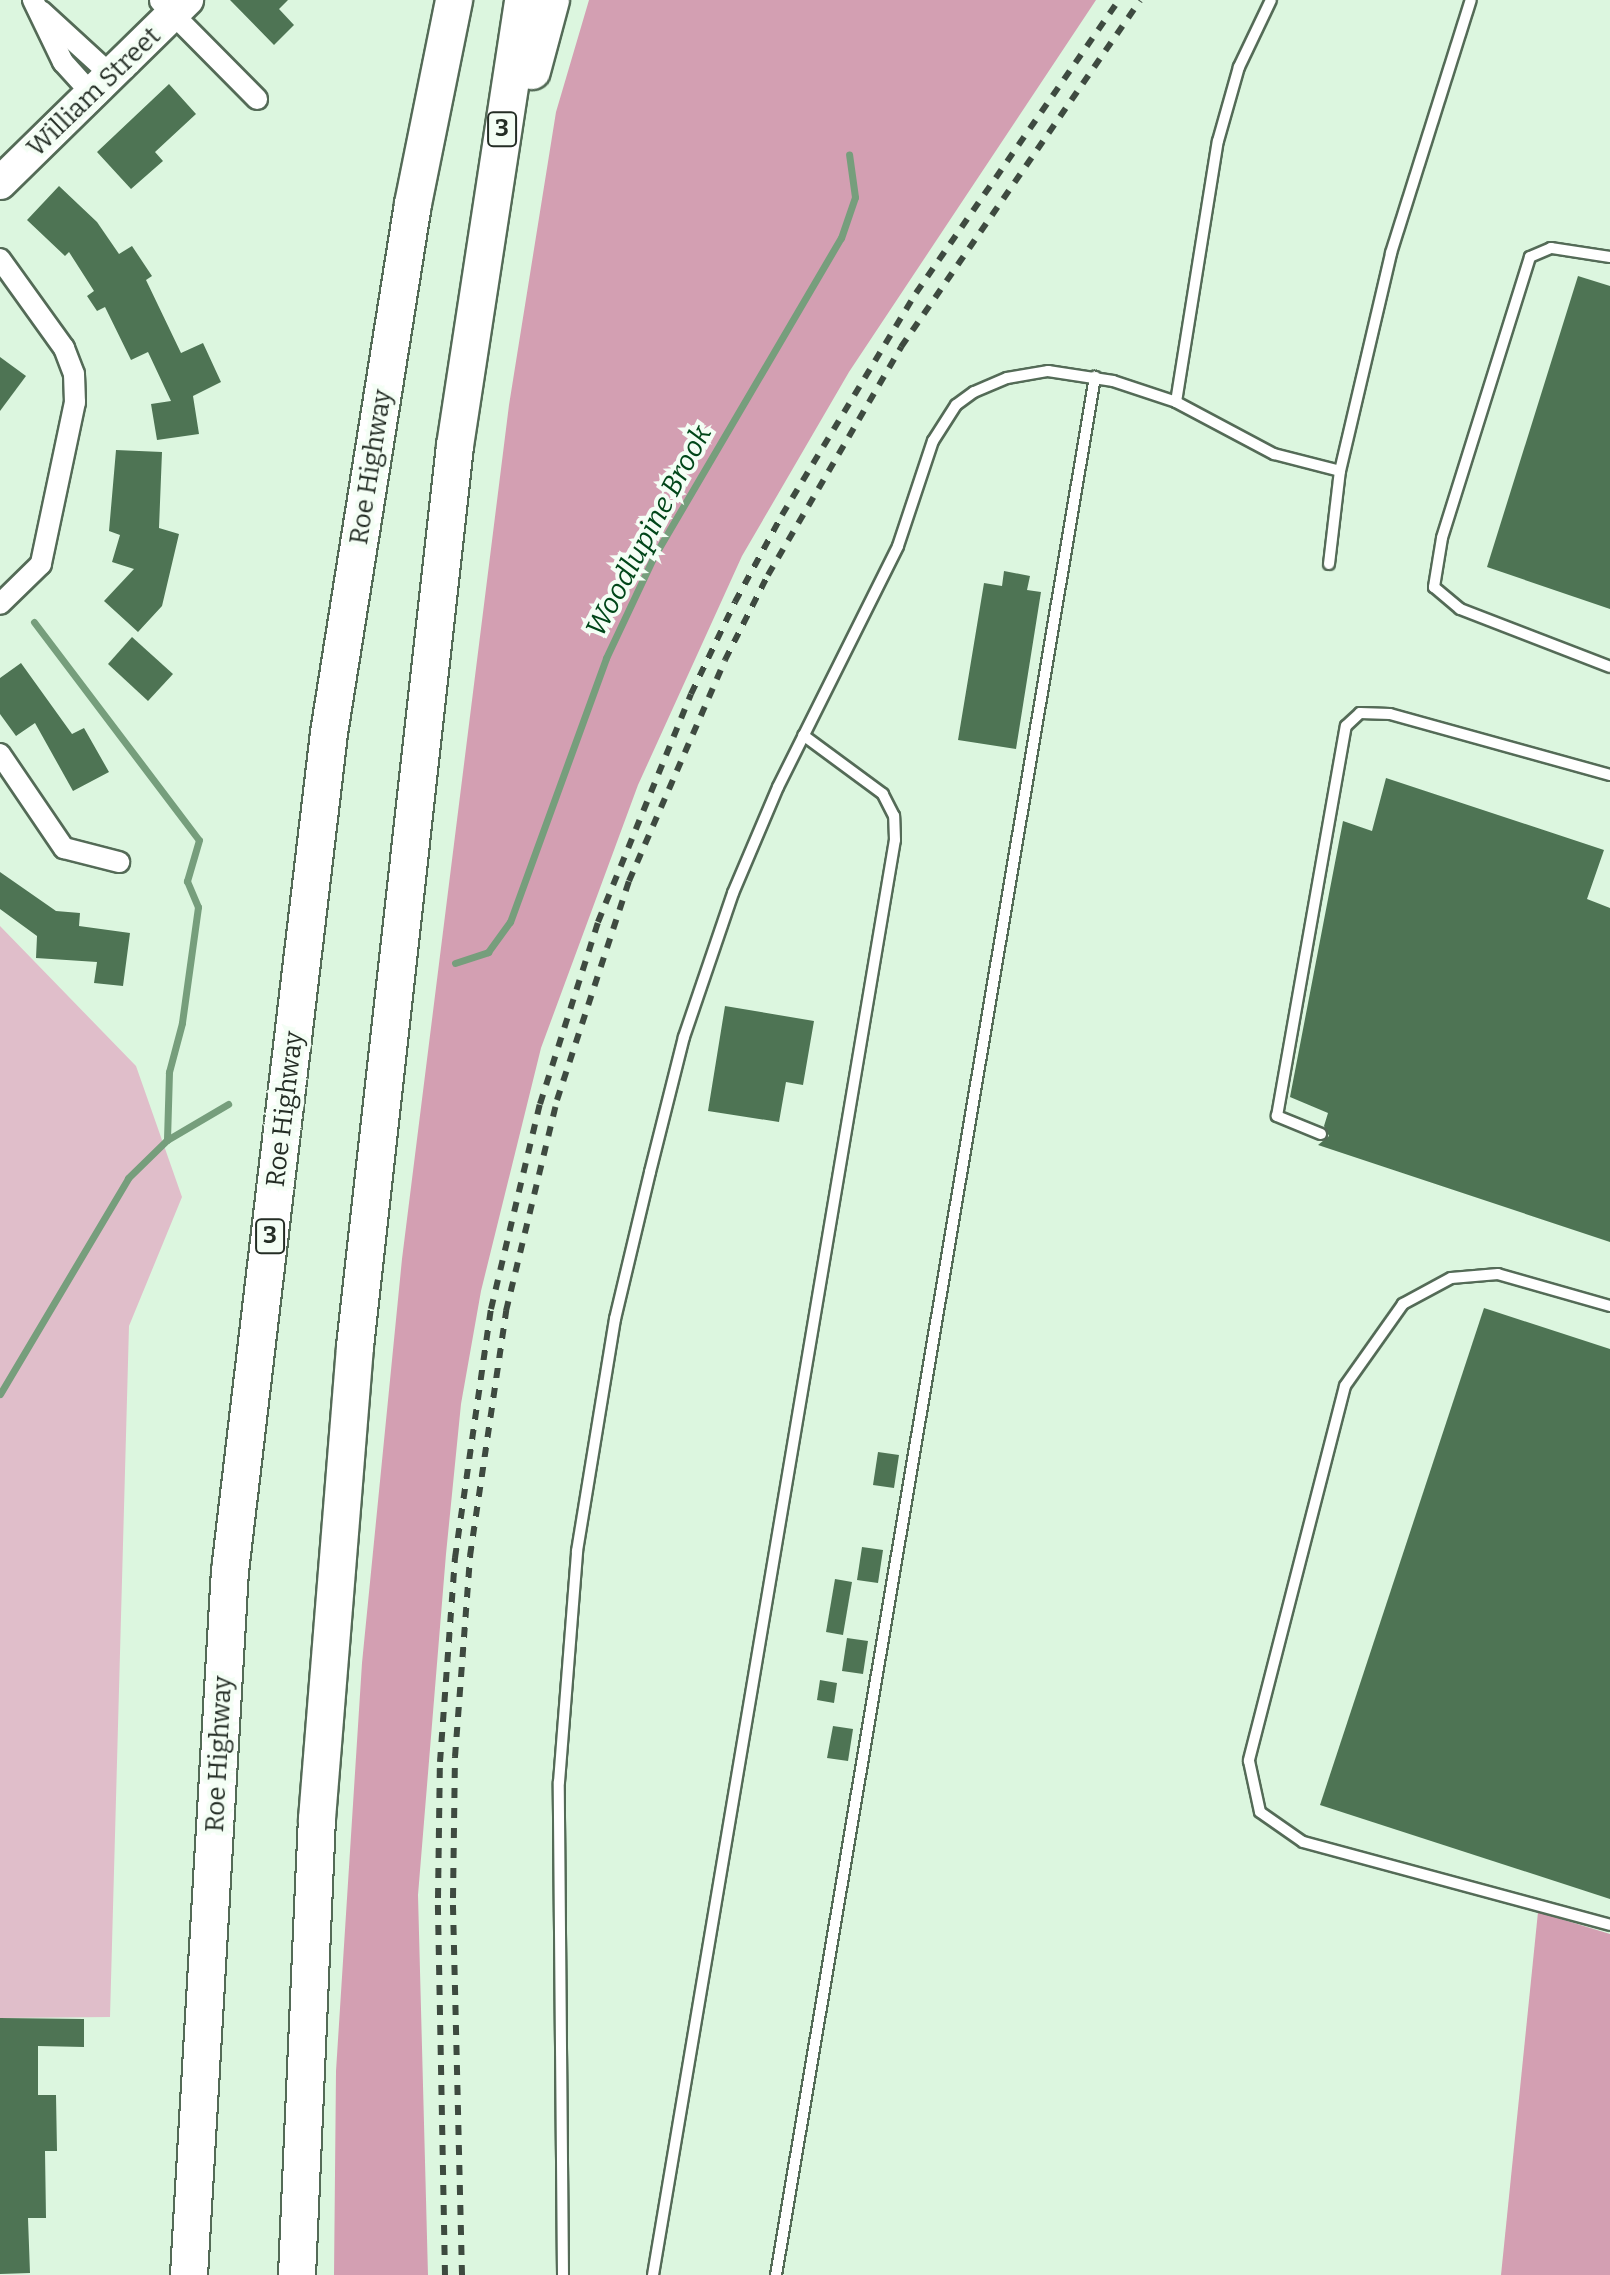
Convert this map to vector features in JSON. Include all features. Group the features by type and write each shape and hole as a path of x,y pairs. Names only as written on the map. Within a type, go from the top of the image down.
{"highway":[{"name":"Roe Highway","path":"189,2275 234,1540 329,733 413,204 454,0"},
{"name":"3","path":"297,2275 316,1834 354,1362 437,600 481,257 523,0"},
{"path":"481,257 551,0"}],"main road":[{"name":"William Street","path":"0,183 95,78 170,4"},
{"name":"William Street","path":"0,159 95,78"}],"street":[{"path":"36,4 50,41 95,78"},
{"path":"170,4 257,99"},
{"path":"0,259 64,348 74,374 75,402 41,564 0,604"},
{"path":"0,276 25,296"},
{"path":"0,754 64,848 119,862"}],"lane":[{"path":"1176,402 1218,141 1239,67 1271,0"},
{"path":"1329,564 1340,471 1391,253 1471,0"},
{"path":"1610,257 1551,248 1530,257 1442,538 1434,587 1460,609 1610,667"},
{"path":"563,2275 559,1782 565,1663 591,1459 615,1319 684,1037 733,893 803,735 898,546 933,441 956,405 974,392 1025,373 1095,377 1176,402 1274,454 1340,471"},
{"path":"776,2275 1095,377"},
{"path":"1321,1134 1277,1116 1346,726 1360,713 1390,714 1610,775"},
{"path":"653,2275 895,840 894,816 883,794 803,735"},
{"path":"1610,1306 1498,1274 1451,1278 1403,1304 1345,1386 1249,1761 1260,1812 1303,1842 1610,1925"}],"shaded area":[{"path":"589,0 1096,0 849,372 742,556 638,785 541,1048 481,1291 461,1404 446,1554 418,1895 428,2275 334,2275 336,2071 362,1663 402,1259 509,405 556,112"},
{"path":"0,926 136,1066 182,1197 129,1326 110,2017 0,2018"},
{"path":"1538,1912 1610,1934 1610,2275 1501,2275"}],"building":[{"path":"230,0 288,0 279,9 294,25 274,45"},
{"path":"169,84 196,114 155,152 163,161 131,189 97,152"},
{"path":"59,186 97,222 119,254 132,246 152,276 146,280 181,353 203,343 221,382 193,396 199,434 157,440 151,404 171,401 148,352 131,360 105,307 97,311 87,296 94,291 69,252 65,256 27,220"},
{"path":"1578,276 1610,286 1610,609 1487,567"},
{"path":"0,357 26,376 0,411"},
{"path":"116,450 162,452 159,528 179,534 162,606 138,632 104,601 134,569 112,562 120,535 109,531"},
{"path":"1004,571 1030,576 1027,590 1041,592 1016,749 958,740 984,583 1002,586"},
{"path":"132,637 173,674 148,701 108,664"},
{"path":"21,663 72,734 84,728 109,772 73,791 35,723 16,736 0,714 0,678"},
{"path":"1386,778 1604,850 1587,899 1610,908 1610,1242 1318,1145 1329,1136 1324,1126 1328,1113 1290,1097 1343,821 1372,831"},
{"path":"0,872 56,911 80,913 79,926 130,933 123,986 94,983 97,962 36,958 37,936 0,909"},
{"path":"725,1006 814,1021 803,1085 786,1082 779,1122 708,1111"},
{"path":"1484,1308 1610,1349 1610,1899 1320,1805"},
{"path":"878,1452 899,1455 894,1488 873,1485"},
{"path":"862,1547 883,1550 878,1583 857,1580"},
{"path":"835,1579 852,1582 843,1635 826,1632"},
{"path":"847,1638 868,1641 863,1674 842,1671"},
{"path":"820,1680 837,1683 834,1703 817,1700"},
{"path":"833,1726 853,1729 848,1761 827,1758"},
{"path":"0,2018 84,2019 84,2047 38,2046 38,2095 56,2095 57,2151 45,2151 46,2218 28,2218 30,2273 0,2274"}],"waterway":[{"name":"Woodlupine Brook","path":"455,963 488,952 510,922 606,658 653,558 841,238 855,197 849,154"},
{"path":"34,622 199,840 187,881 198,907 182,1023 169,1072 167,1140"},
{"name":"Woodlupine Brook","path":"0,1394 128,1178 167,1140 228,1104"}],"railway":[{"path":"445,2275 438,1898 440,1762 455,1558 491,1309 540,1104 598,922 691,694 735,602 782,515 916,293 1119,0"},
{"path":"462,2275 453,1898 455,1757 470,1556 506,1311 557,1100 629,881 725,660 768,575 901,347 1140,0"}]}
